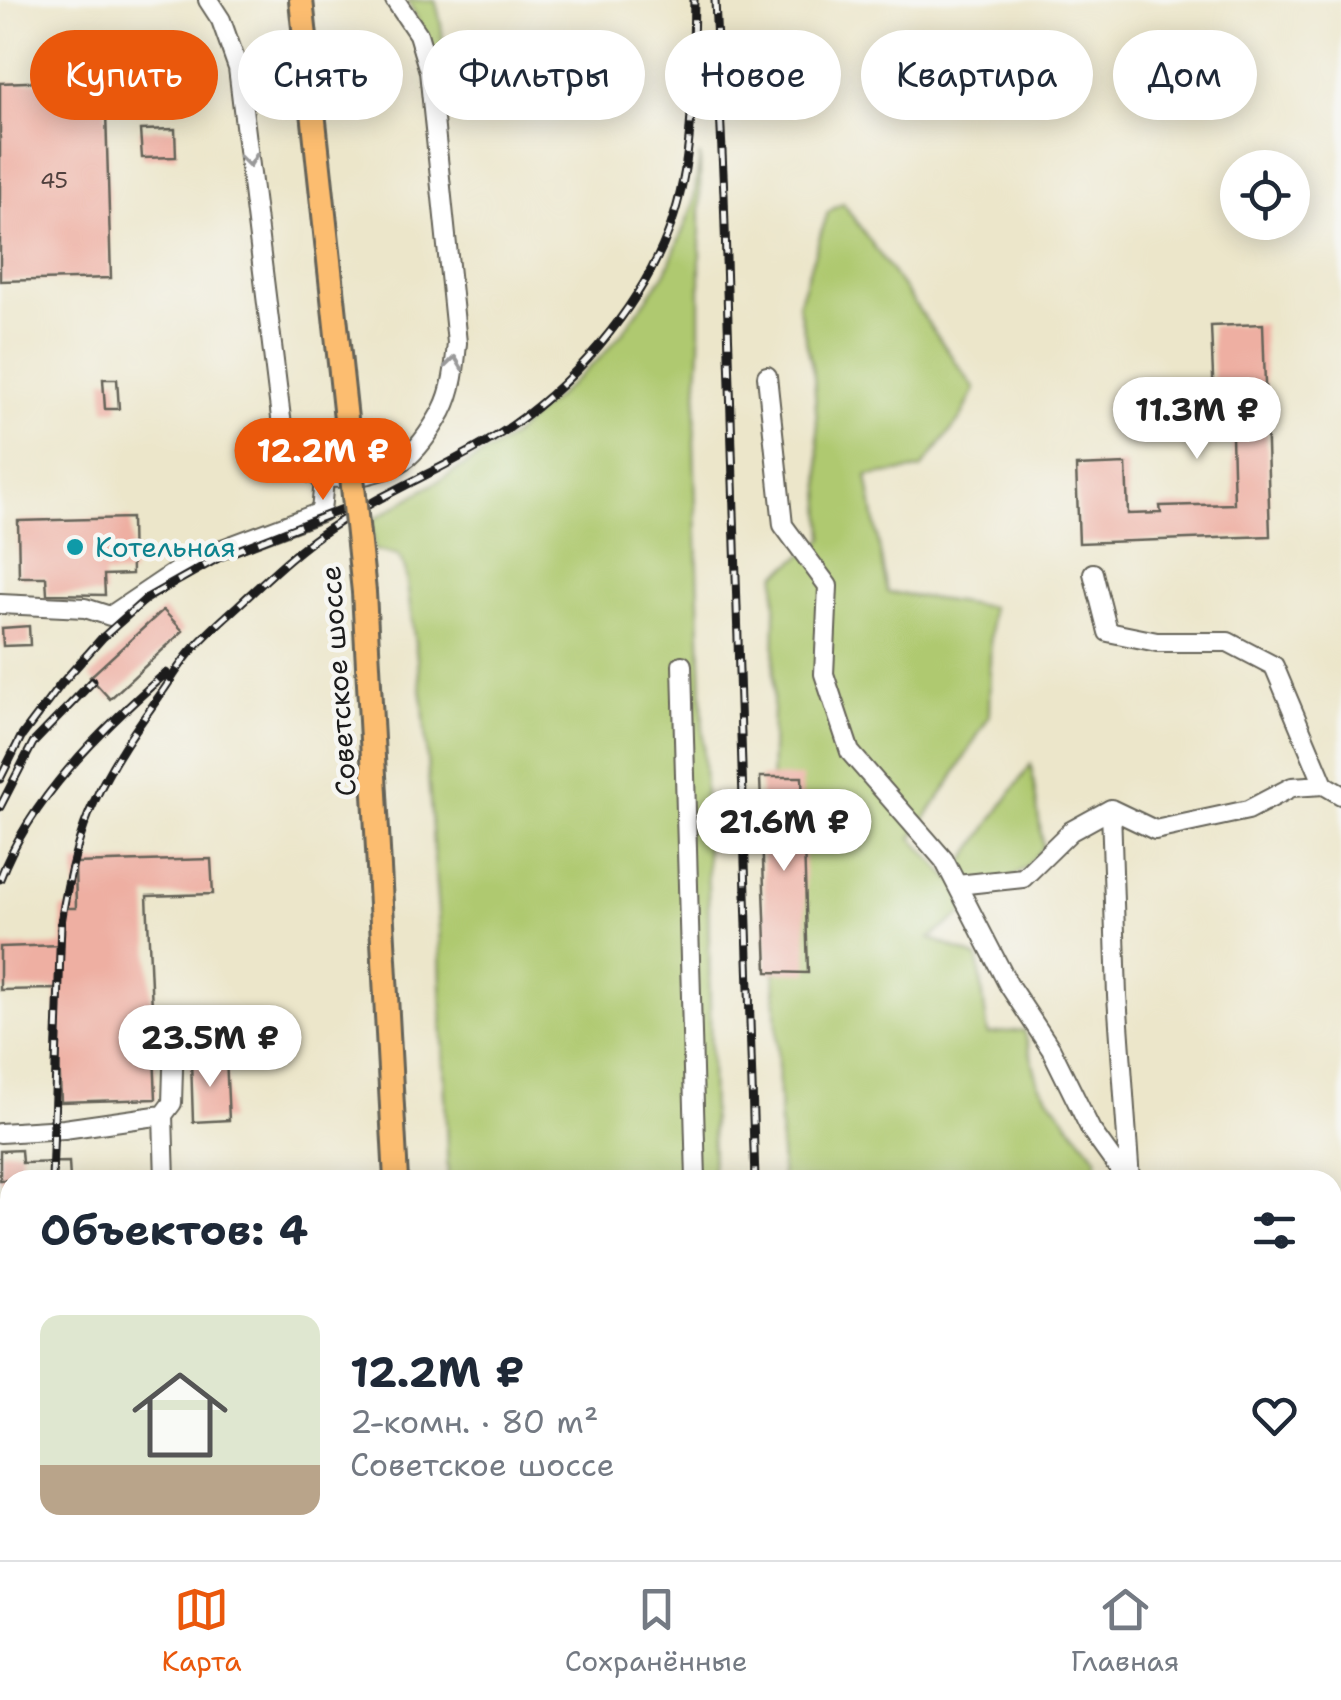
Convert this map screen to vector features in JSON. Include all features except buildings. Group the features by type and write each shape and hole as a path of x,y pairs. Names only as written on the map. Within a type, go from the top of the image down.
{"main road":[{"name":"Советское шоссе","path":"302,0 364,592 395,1170"}],"street":[{"path":"208,0 221,20 238,68 281,418 289,451 302,468 324,479 378,472 405,459 443,409 455,372 457,343 430,71 418,34 395,0"},
{"path":"767,376 783,525 828,586 824,674 850,752 944,860 1008,984 1051,1048 1091,1130 1121,1170"},
{"path":"0,604 85,608 110,616 193,560 321,512 324,479"},
{"path":"1093,573 1108,632 1156,642 1228,642 1274,666 1324,784 1341,795"},
{"path":"682,665 696,1170"},
{"path":"1112,809 1155,830 1248,810 1292,787 1324,784"},
{"path":"957,885 1024,878 1070,830 1112,809"},
{"path":"1112,809 1117,996 1128,1170"},
{"path":"165,1170 163,1115 172,1103 174,1036"},
{"path":"0,1133 64,1129 163,1115"}],"green space":[{"path":"407,0 435,0 441,30 423,30 423,37"},
{"path":"700,155 700,349 694,443 713,1170 448,1170 439,928 423,703 405,569 398,555 374,550 371,521 509,439 601,357 666,272 693,205"},
{"path":"843,203 975,389 961,418 921,469 867,476 887,592 991,607 989,716 912,838 951,880 1031,764 1043,847 1026,867 930,938 978,958 988,1034 1024,1030 1039,1085 1097,1158 1095,1170 782,1170 770,839 776,575 824,539 814,376 798,304 828,212"}],"railway":[{"path":"52,1170 61,923 78,844 110,771 190,653 274,572 350,515 475,449 523,418 576,371 622,316 658,256 679,198 689,142 694,0"},
{"path":"715,0 755,1170"},
{"path":"0,779 21,737 61,684 102,638 147,598 220,557 343,509"},
{"path":"0,879 13,849 49,793 94,741 166,673"},
{"path":"0,807 33,743 93,681"}],"place":[{"name":"Котельная","path":"75,547"}]}
